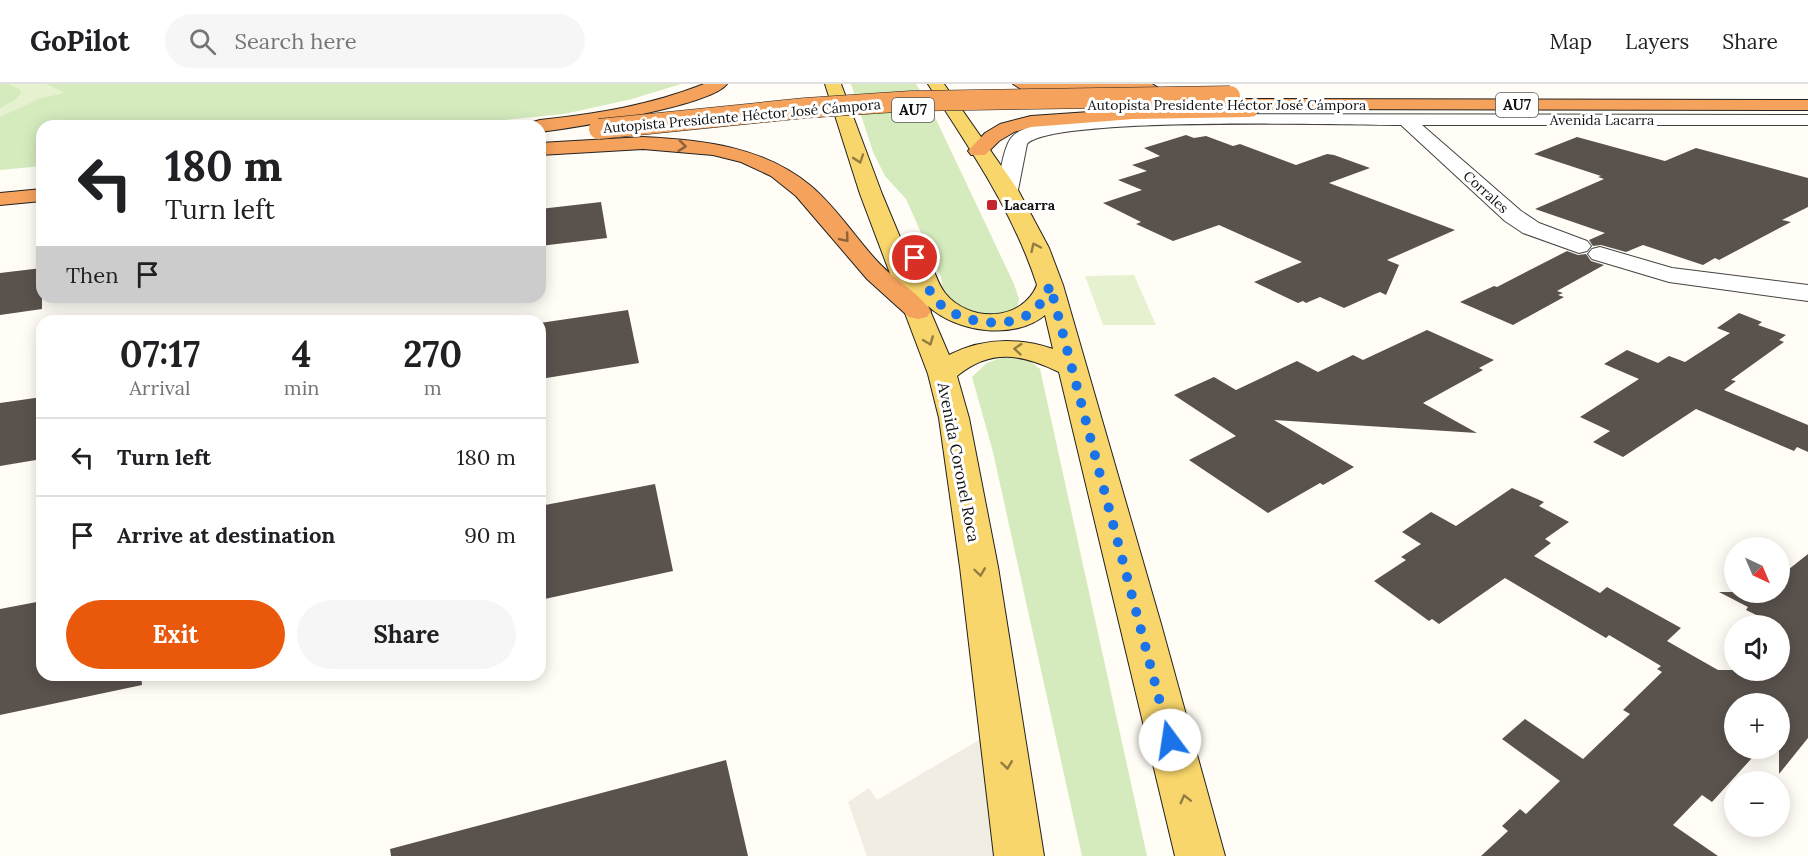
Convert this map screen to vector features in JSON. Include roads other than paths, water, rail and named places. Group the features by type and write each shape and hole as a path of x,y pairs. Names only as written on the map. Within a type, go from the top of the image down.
{"highway":[{"path":"546,125 638,110 692,95 719,84"},
{"path":"1021,84 1449,94 1546,102"},
{"name":"Autopista Presidente Héctor José Cámpora","path":"546,135 954,108 1808,97"},
{"path":"978,151 992,137 1007,128 1030,122 1133,114 1546,102"},
{"name":"Autopista Presidente Héctor José Cámpora","path":"1546,102 1808,105"},
{"name":"Autopista Presidente Héctor José Cámpora","path":"546,141 600,132"},
{"path":"546,149 589,145 666,144 700,148 756,161 778,171 806,192 871,270 918,311"},
{"path":"0,189 36,186"},
{"path":"0,199 36,196"}],"main road":[{"name":"Avenida Coronel Roca","path":"833,84 871,194 942,374 954,418 979,567 1019,856"},
{"path":"936,84 978,151 1007,190 1037,248 1050,285 1141,624 1200,856"},
{"path":"871,194 893,207 936,300 953,313 985,322 1011,321 1022,317 1039,305 1050,285"},
{"path":"942,374 962,358 992,349 1028,350 1045,354 1072,368"}],"street":[{"name":"Avenida Lacarra","path":"1007,190 1018,142 1031,132 1052,126 1178,119 1808,120"},
{"name":"Corrales","path":"1406,120 1513,216 1531,228 1589,250 1669,275 1808,293"}],"place":[{"name":"Lacarra","path":"992,205"}]}
